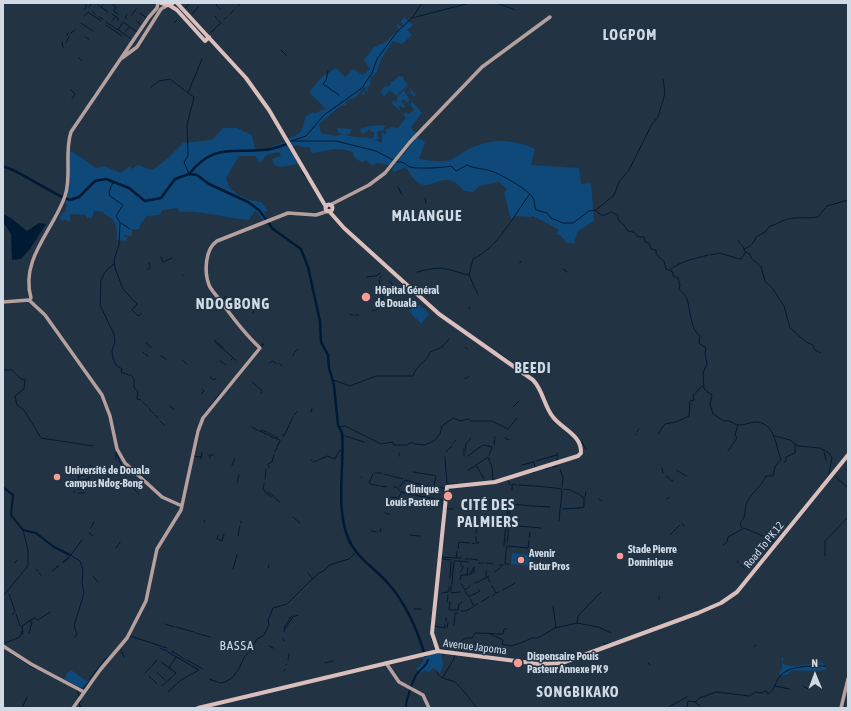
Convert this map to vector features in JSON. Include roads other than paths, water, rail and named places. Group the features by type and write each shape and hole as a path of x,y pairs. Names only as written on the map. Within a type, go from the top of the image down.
{"main road":[{"path":"182,506 162,497 125,463 117,449 109,412 102,395 45,316 30,299 29,279 33,259 40,241 64,197 67,188 67,150 71,132 149,17 160,3 170,4 205,41 208,37"},
{"path":"176,3 246,78 269,110 288,144 334,218 439,314 533,380 538,386 553,417 574,435 580,446 580,453 578,456 543,468 493,482 447,487 432,633 438,651"},
{"path":"121,58 135,49 161,9 170,4"},
{"path":"73,708 128,637 147,599 157,549 182,506 201,422 210,407 260,348 236,323 210,288 208,281 208,255 212,245 217,241 288,213 316,215 375,181 393,165 410,142 482,67 550,17"},
{"path":"3,302 30,299"},
{"name":"Road To PK 12","path":"676,621 721,603 737,592 848,455"},
{"name":"Avenue Japoma","path":"198,708 438,651 534,664 557,664 579,658 676,621"},
{"path":"3,646 31,664 84,692"},
{"path":"386,663 399,682 424,696 429,708"},
{"path":"840,708 848,679"}],"waterway":[{"path":"84,3 87,6 84,10"},
{"path":"89,7 92,3"},
{"path":"111,3 116,7 115,12"},
{"path":"185,8 190,3"},
{"path":"238,6 241,3"},
{"path":"291,141 306,136 324,115 362,88 372,73 377,59 397,32 412,18 422,3"},
{"path":"412,18 470,3"},
{"path":"497,3 515,10"},
{"path":"98,5 108,12"},
{"path":"192,14 198,7"},
{"path":"131,16 136,9"},
{"path":"230,14 234,10"},
{"path":"84,16 88,12 101,21"},
{"path":"93,12 96,15"},
{"path":"140,13 147,18"},
{"path":"112,14 118,18 118,21"},
{"path":"127,14 125,18 127,19"},
{"path":"99,17 103,19"},
{"path":"112,21 115,17"},
{"path":"174,23 177,20"},
{"path":"137,21 141,25"},
{"path":"106,22 118,30 123,22 129,26"},
{"path":"81,23 93,31"},
{"path":"215,28 221,23"},
{"path":"106,25 122,36"},
{"path":"126,31 129,27"},
{"path":"130,27 137,32"},
{"path":"211,32 215,29"},
{"path":"71,33 75,30"},
{"path":"119,30 131,39"},
{"path":"66,43 69,36"},
{"path":"85,37 89,39"},
{"path":"62,42 63,47"},
{"path":"281,50 284,53"},
{"path":"79,58 82,61"},
{"path":"189,174 184,162 188,156 187,125 194,97 188,93 202,59"},
{"path":"328,71 326,80 323,84 339,95"},
{"path":"151,87 159,81 170,79 188,93"},
{"path":"396,161 402,162 413,168 451,166 456,171 467,165 491,171 507,178 526,190 533,198 536,210 547,213 551,218 563,223 573,223 589,211 596,210 614,195 619,182 629,170 652,124 658,117 665,93 663,79"},
{"path":"71,90 75,94 72,99"},
{"path":"291,141 336,141 376,151 393,160"},
{"path":"189,174 198,164 214,154 231,151 268,149 287,144"},
{"path":"3,167 15,171 63,198 70,200 79,197 95,181 106,179 129,188 145,201 161,198 175,179 189,174 197,175 209,184 248,202 259,210 273,229 301,249 308,267 320,321 321,342 328,355 329,368 334,385 338,425 342,433 341,499 344,525 348,538 355,551 386,581 399,597 410,616 425,656"},
{"path":"302,173 306,177"},
{"path":"113,182 109,192 110,196 123,205 116,216 120,222 119,245 114,260 115,268 123,289 137,304 132,310 138,316 141,314"},
{"path":"398,187 402,195"},
{"path":"478,295 469,275 473,259 490,247 511,222 529,195"},
{"path":"425,198 426,203"},
{"path":"744,249 752,244 756,237 765,232 770,226 789,219 818,217 827,206 848,200"},
{"path":"596,211 603,216 611,212 618,215 618,220 628,231 633,232 639,237 644,237 645,242 649,243 651,249 656,250 656,254 664,261 666,269 673,272 673,276 678,278 680,285 679,289 687,299 693,325 700,336 699,343 706,348 705,353 707,364 703,373 704,389 712,395 710,404 713,414 724,421 737,425 754,422 761,423 766,425 773,435 781,459 775,467 773,476 766,476 747,502 744,515 740,523 742,528"},
{"path":"121,223 130,229"},
{"path":"739,240 745,252 750,254 751,258 761,267 765,281 773,289 784,306 790,328 806,342 813,345 815,350 821,353"},
{"path":"710,255 720,253 739,259 742,258 745,253"},
{"path":"670,270 683,262 708,255"},
{"path":"161,257 163,262 172,258"},
{"path":"149,263 150,267"},
{"path":"114,264 105,272 101,280 100,305 114,334 115,342 112,351 113,359 116,365 122,369 121,372 133,377 134,387 138,392 137,399 141,400"},
{"path":"417,272 439,268 469,275"},
{"path":"563,269 567,272"},
{"path":"376,276 380,273"},
{"path":"367,277 375,276"},
{"path":"379,280 383,300"},
{"path":"389,281 399,290"},
{"path":"223,299 226,296"},
{"path":"372,311 378,309 380,304"},
{"path":"253,313 255,308"},
{"path":"349,314 353,315"},
{"path":"333,380 350,386 376,376 413,376 430,352 442,347 449,339"},
{"path":"214,340 223,347"},
{"path":"215,342 229,354"},
{"path":"146,343 152,348"},
{"path":"260,347 263,343"},
{"path":"261,348 264,344"},
{"path":"294,353 298,349"},
{"path":"498,352 510,361"},
{"path":"230,355 233,358 231,360"},
{"path":"161,356 166,359"},
{"path":"182,360 187,364"},
{"path":"220,361 226,365"},
{"path":"269,363 273,361 277,364"},
{"path":"279,363 282,366"},
{"path":"3,370 12,370 20,378 25,380 24,389 15,396 17,405 24,410 41,438 93,446"},
{"path":"210,377 214,380 216,378"},
{"path":"252,382 262,391"},
{"path":"658,434 665,424 676,422 689,416 690,401 694,400 693,396 703,386"},
{"path":"201,394 204,391 202,389"},
{"path":"210,406 223,390"},
{"path":"513,407 519,401"},
{"path":"143,402 147,406"},
{"path":"170,406 174,409"},
{"path":"311,412 312,408"},
{"path":"204,414 207,410"},
{"path":"294,415 297,412"},
{"path":"155,415 158,418"},
{"path":"284,436 293,417"},
{"path":"339,427 345,426 381,444 393,442 394,445 407,445 412,442 414,444 425,445 434,441 440,434 442,426 453,418 460,421 468,419 471,421 492,421 508,429 517,418"},
{"path":"160,421 164,425"},
{"path":"728,451 737,438 735,435 738,425"},
{"path":"252,427 259,431"},
{"path":"195,436 197,429"},
{"path":"261,430 267,432"},
{"path":"260,431 266,434"},
{"path":"269,433 278,438"},
{"path":"267,434 272,437"},
{"path":"342,435 364,442"},
{"path":"775,436 790,440 798,446 820,448 829,453 832,458 829,473"},
{"path":"272,437 280,440"},
{"path":"494,445 495,437"},
{"path":"465,451 466,444 471,438"},
{"path":"505,438 509,440"},
{"path":"453,443 456,440"},
{"path":"277,447 280,441"},
{"path":"582,442 586,449"},
{"path":"468,456 483,445 492,447 489,455"},
{"path":"784,462 786,461 786,457 795,453 795,445"},
{"path":"446,452 452,446"},
{"path":"275,452 277,448"},
{"path":"314,462 327,456 335,459 339,451 343,450"},
{"path":"464,451 464,456"},
{"path":"113,474 117,473 122,467 116,452 116,459"},
{"path":"201,459 202,452"},
{"path":"824,452 826,460"},
{"path":"557,453 557,460"},
{"path":"210,458 209,455 213,455"},
{"path":"269,468 268,464 272,462 274,455"},
{"path":"536,461 557,455"},
{"path":"193,456 201,457"},
{"path":"445,457 447,484 458,484"},
{"path":"484,479 476,465 488,457 492,467 493,480"},
{"path":"232,465 235,459"},
{"path":"522,465 533,462"},
{"path":"534,462 535,468"},
{"path":"468,470 475,466"},
{"path":"553,467 557,466"},
{"path":"117,469 121,468"},
{"path":"545,469 549,468"},
{"path":"662,468 663,473"},
{"path":"265,479 266,469"},
{"path":"560,469 563,478 562,487"},
{"path":"678,471 686,476"},
{"path":"413,472 432,475"},
{"path":"531,473 535,472"},
{"path":"93,474 102,473"},
{"path":"375,473 381,473"},
{"path":"89,477 89,479 79,480 78,476 92,474"},
{"path":"369,483 373,474"},
{"path":"384,474 403,479"},
{"path":"141,475 147,480"},
{"path":"237,483 239,475"},
{"path":"433,475 436,476 434,485"},
{"path":"666,476 670,479"},
{"path":"835,476 848,488"},
{"path":"126,480 130,485"},
{"path":"400,486 405,480 413,482"},
{"path":"507,480 510,485"},
{"path":"81,487 83,486 83,483"},
{"path":"415,483 424,485"},
{"path":"264,484 263,489 265,490"},
{"path":"370,484 374,485"},
{"path":"512,490 512,484 516,485"},
{"path":"151,485 154,488"},
{"path":"375,485 379,486"},
{"path":"518,485 534,486"},
{"path":"381,486 387,487"},
{"path":"426,486 444,488 444,492"},
{"path":"535,486 555,488"},
{"path":"3,487 13,495 11,515 23,530 36,533 54,547 70,555"},
{"path":"132,487 139,494"},
{"path":"556,488 561,489"},
{"path":"561,502 562,489"},
{"path":"564,489 571,490"},
{"path":"264,491 271,497"},
{"path":"572,491 579,494"},
{"path":"268,492 280,502"},
{"path":"401,492 412,495"},
{"path":"585,497 586,492"},
{"path":"398,498 401,493"},
{"path":"414,495 442,500"},
{"path":"578,508 584,507 584,498 580,495"},
{"path":"391,497 397,498"},
{"path":"511,498 511,504 532,506"},
{"path":"560,509 561,503"},
{"path":"506,525 508,505"},
{"path":"442,519 443,506"},
{"path":"510,506 510,512"},
{"path":"533,506 550,507"},
{"path":"563,509 578,508"},
{"path":"447,509 453,509"},
{"path":"559,521 560,510"},
{"path":"385,513 389,514"},
{"path":"509,525 510,513"},
{"path":"293,517 300,523"},
{"path":"825,556 825,541 848,517"},
{"path":"91,528 94,522"},
{"path":"476,533 477,523"},
{"path":"670,535 680,525"},
{"path":"239,530 240,526"},
{"path":"508,526 508,533"},
{"path":"516,526 530,527"},
{"path":"505,532 506,527"},
{"path":"531,527 541,528"},
{"path":"380,532 381,528"},
{"path":"723,545 727,542 728,537 744,528 774,541"},
{"path":"3,596 28,566 28,550 23,530"},
{"path":"238,536 239,531"},
{"path":"372,531 376,532"},
{"path":"529,538 530,532"},
{"path":"89,533 93,536"},
{"path":"504,546 505,533"},
{"path":"218,535 217,539 222,541 224,534"},
{"path":"507,543 508,534"},
{"path":"410,535 420,536"},
{"path":"476,537 476,543 479,543"},
{"path":"71,555 82,540"},
{"path":"507,546 528,548 529,541"},
{"path":"458,549 459,542 469,543"},
{"path":"506,551 507,547"},
{"path":"457,551 456,558 461,558"},
{"path":"506,552 505,564 509,564"},
{"path":"209,679 220,683 232,678 239,669 244,657 250,651 257,639 264,635 269,625 268,619 273,608 287,604 329,565 349,559 355,553"},
{"path":"70,555 80,561 83,570 82,584 84,593 74,626 77,634 75,637"},
{"path":"233,569 237,555"},
{"path":"63,562 70,556"},
{"path":"441,557 455,558"},
{"path":"63,563 69,558"},
{"path":"442,559 451,560"},
{"path":"470,559 478,560"},
{"path":"453,570 454,561"},
{"path":"455,561 460,561"},
{"path":"461,561 468,562"},
{"path":"450,578 451,562"},
{"path":"479,563 484,563"},
{"path":"486,563 493,564"},
{"path":"52,571 59,566"},
{"path":"462,570 463,566"},
{"path":"495,572 502,566"},
{"path":"460,580 461,575 468,575 474,572 474,567"},
{"path":"467,575 468,568"},
{"path":"471,573 473,568"},
{"path":"452,584 453,570"},
{"path":"486,571 486,577"},
{"path":"308,573 313,579"},
{"path":"93,576 98,582"},
{"path":"478,582 489,576"},
{"path":"488,578 490,582"},
{"path":"503,590 515,583"},
{"path":"461,584 465,590 470,586"},
{"path":"451,586 451,591"},
{"path":"465,591 469,597 480,591 478,589"},
{"path":"494,589 496,593 499,592"},
{"path":"442,593 448,592"},
{"path":"451,593 460,592"},
{"path":"577,623 578,616 601,592"},
{"path":"9,594 15,611 12,615"},
{"path":"447,602 448,595"},
{"path":"481,602 489,597"},
{"path":"470,599 474,606 478,604"},
{"path":"450,602 449,610 458,610 459,604 462,602"},
{"path":"553,606 556,628"},
{"path":"461,611 466,611 473,607"},
{"path":"414,609 421,609"},
{"path":"23,634 22,626 34,618 38,620 50,612"},
{"path":"454,625 455,613 458,613"},
{"path":"16,614 20,626"},
{"path":"285,629 293,617 298,615"},
{"path":"289,619 292,616"},
{"path":"284,632 285,626 289,620"},
{"path":"29,621 32,622 29,633"},
{"path":"447,628 448,623"},
{"path":"488,633 503,640 502,644 510,646 532,638 538,638 555,628 577,623 598,627 611,633"},
{"path":"165,624 174,627"},
{"path":"434,626 445,628 445,624"},
{"path":"176,627 194,632"},
{"path":"455,651 463,639 472,638 475,633 503,634 504,629 507,629"},
{"path":"5,643 20,637 22,631"},
{"path":"196,633 210,637"},
{"path":"130,636 167,648"},
{"path":"431,636 433,643"},
{"path":"475,642 476,647"},
{"path":"606,644 611,643"},
{"path":"269,646 273,648"},
{"path":"160,648 167,651"},
{"path":"441,649 447,650"},
{"path":"121,650 124,657"},
{"path":"173,653 172,651 184,659"},
{"path":"9,652 35,669"},
{"path":"168,652 199,670 181,680 168,692"},
{"path":"443,677 454,659 455,654"},
{"path":"288,660 289,655"},
{"path":"169,668 176,657"},
{"path":"90,679 106,658"},
{"path":"152,666 157,660"},
{"path":"187,660 203,669"},
{"path":"406,708 408,697 416,675 428,660"},
{"path":"325,663 333,661"},
{"path":"161,662 176,673 174,675"},
{"path":"685,708 687,707 688,701 696,702 699,698 716,692 750,696 755,692 760,693 766,691 768,694 772,690 778,678 784,672 801,667 825,666"},
{"path":"145,673 151,667"},
{"path":"157,672 166,681"},
{"path":"437,672 440,677 455,682 477,708"},
{"path":"162,686 173,676"},
{"path":"152,679 157,684"},
{"path":"83,689 89,682"},
{"path":"775,686 789,689"},
{"path":"803,686 808,689"},
{"path":"77,690 79,696"},
{"path":"22,708 27,697"},
{"path":"667,708 687,697"},
{"path":"80,708 79,702 81,702"},
{"path":"696,703 700,706"},
{"path":"79,704 82,708"}],"place":[{"name":"Hôpital Général de Douala","path":"366,297"},
{"name":"Université de Douala campus Ndog-Bong","path":"57,477"},
{"name":"Clinique Louis Pasteur","path":"448,496"},
{"name":"Stade Pierre Dominique","path":"620,556"},
{"name":"Avenir Futur Pros","path":"521,560"},
{"name":"Dispensaire Pouis Pasteur Annexe PK 9","path":"518,663"}],"district":[{"name":"LOGPOM","path":"630,35"},
{"name":"MALANGUE","path":"427,216"},
{"name":"NDOGBONG","path":"233,304"},
{"name":"BEEDI","path":"533,368"},
{"name":"CITÉ DES PALMIERS","path":"488,514"},
{"name":"BASSA","path":"237,646"},
{"name":"SONGBIKAKO","path":"578,692"}]}
